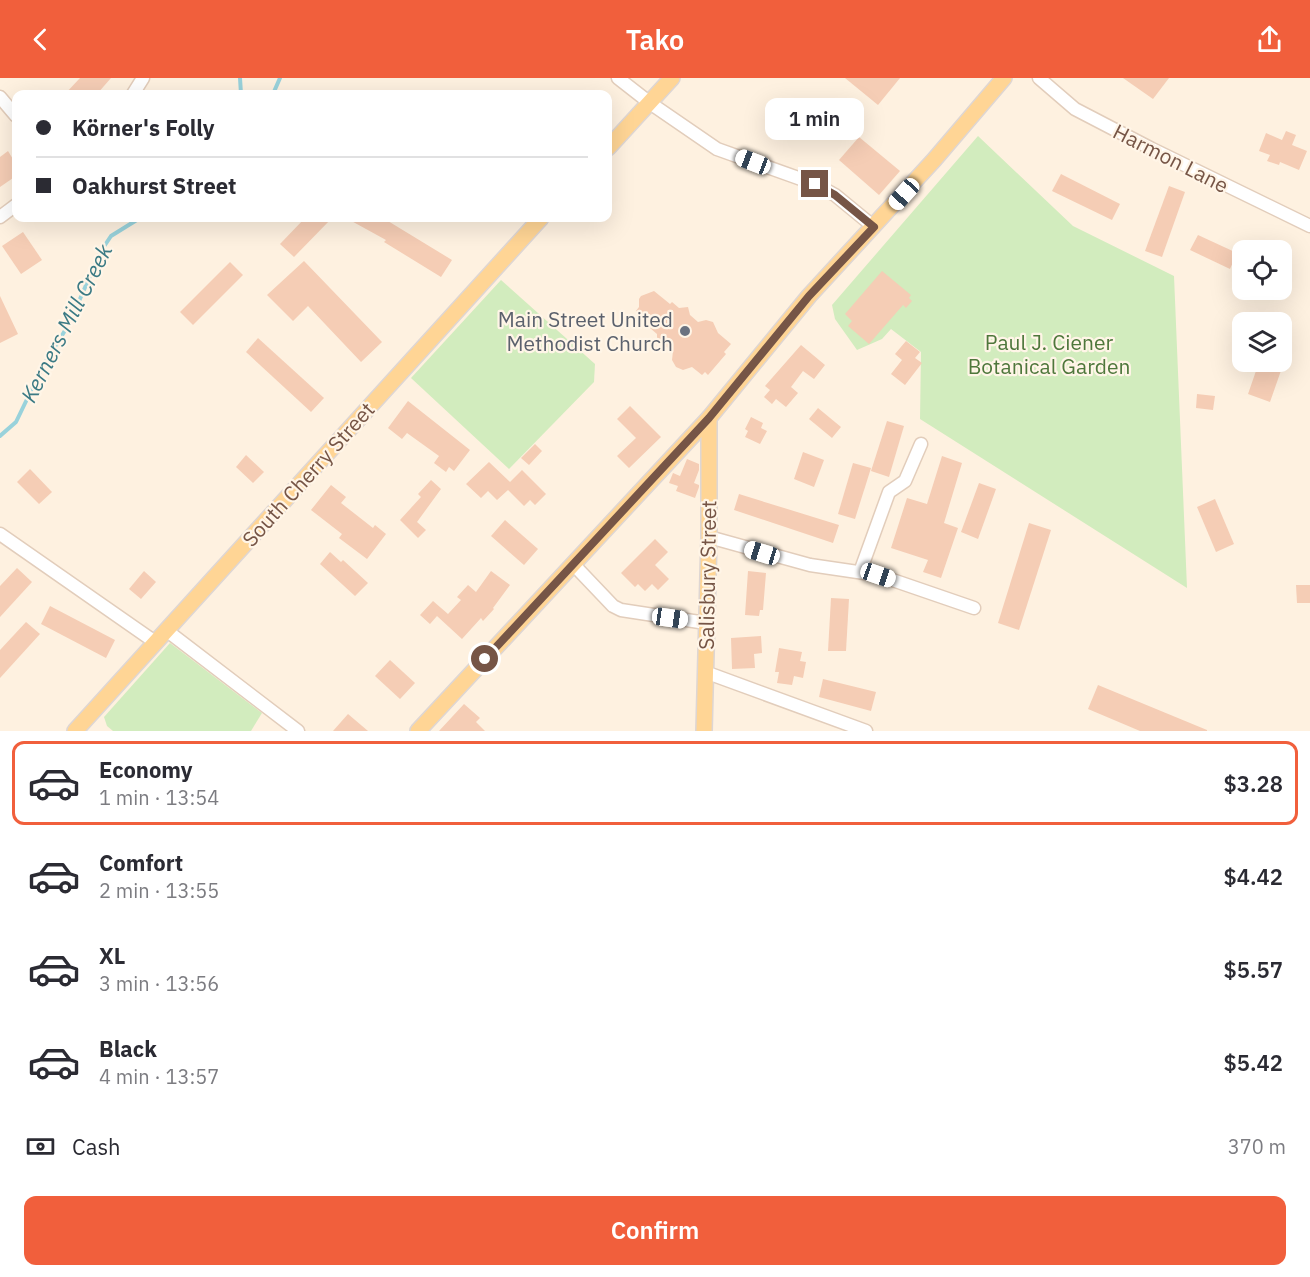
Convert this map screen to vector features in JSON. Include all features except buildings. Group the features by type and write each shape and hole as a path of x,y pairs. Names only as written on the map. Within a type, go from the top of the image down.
{"main road":[{"path":"612,144 672,78"},
{"path":"418,731 709,418 809,296 874,227 1004,78"},
{"name":"South Cherry Street","path":"75,731 538,222"},
{"name":"Salisbury Street","path":"704,731 709,537 709,418"}],"street":[{"path":"618,78 717,149 815,184 835,195 874,227"},
{"name":"Harmon Lane","path":"1039,78 1075,109 1310,226"},
{"path":"0,97 12,111"},
{"path":"860,572 889,492 905,481 921,444"},
{"path":"709,537 810,565 878,575 974,608"},
{"path":"3,540 155,642"},
{"path":"573,564 613,606 621,610 706,623"},
{"path":"166,630 298,731"},
{"path":"705,672 866,731"}],"green space":[{"name":"Paul J. Ciener Botanical Garden","path":"978,136 1073,226 1174,276 1187,588 920,419 921,352 891,329 882,339 857,350 835,319 832,305"},
{"path":"501,280 595,364 594,382 509,469 411,378"},
{"path":"170,643 262,713 251,731 113,731 107,726 104,717"}],"waterway":[{"path":"240,78 241,90"},
{"name":"Kerners Mill Creek","path":"275,90 280,78"},
{"name":"Kerners Mill Creek","path":"0,436 16,422 43,366 69,324 101,251 111,236 134,222"}],"place":[{"name":"Main Street United Methodist Church","path":"685,331"}],"route":[{"path":"485,659 709,418 809,296 874,227 835,195 815,184"}]}
